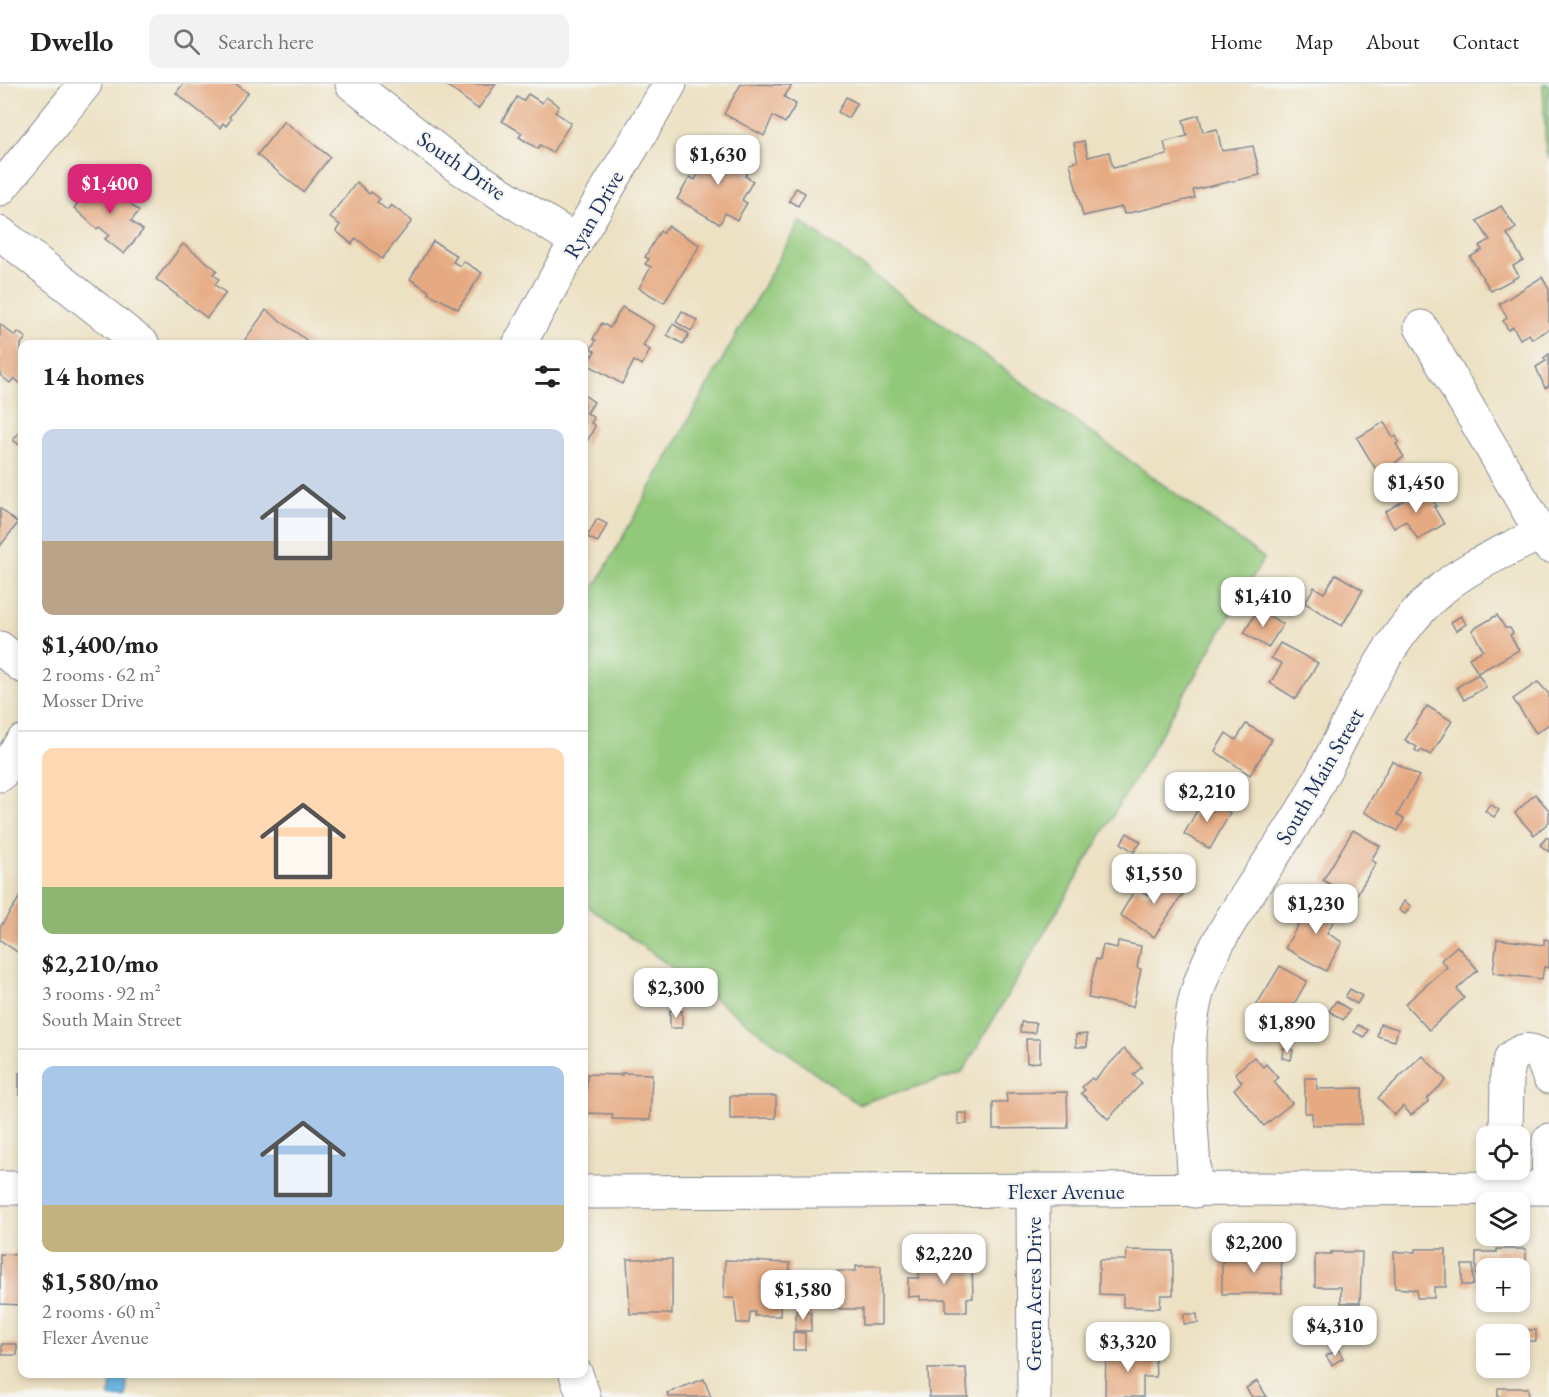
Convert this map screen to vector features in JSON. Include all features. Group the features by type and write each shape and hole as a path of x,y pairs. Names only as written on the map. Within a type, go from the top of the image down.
{"street":[{"path":"0,189 85,84"},
{"name":"South Drive","path":"352,84 454,164 576,241"},
{"name":"Ryan Drive","path":"522,340 576,241 670,84"},
{"path":"0,233 137,340"},
{"path":"1420,327 1545,539"},
{"name":"South Main Street","path":"1195,1191 1189,1030 1198,992 1212,955 1307,803 1390,648 1411,619 1436,593 1460,574 1545,539"},
{"path":"0,648 18,663"},
{"path":"0,775 18,748"},
{"path":"1506,1126 1507,1074 1510,1058 1524,1050 1532,1050 1541,1055 1549,1077"},
{"path":"1549,1140 1549,1188"},
{"name":"Flexer Avenue","path":"588,1192 1195,1191 1479,1180"},
{"name":"Flexer Avenue","path":"1510,1180 1549,1188"},
{"path":"0,1188 18,1188"},
{"name":"Green Acres Drive","path":"1033,1191 1034,1397"},
{"path":"577,1378 584,1397"}],"green space":[{"path":"1543,84 1549,84 1549,157 1546,152"},
{"path":"800,221 1264,558 962,1073 858,1104 588,906 588,599"}],"water":[{"path":"111,1378 127,1378 126,1397 110,1397"}],"building":[{"path":"183,84 236,84 248,93 229,117 231,119 226,126 223,123 220,128 176,93"},
{"path":"445,84 496,84 478,109"},
{"path":"741,84 792,85 784,97 796,104 785,123 773,116 764,136 724,114"},
{"path":"528,94 542,103 546,97 559,106 555,112 571,123 552,153 540,145 538,149 519,137 522,133 502,121 517,97 523,101"},
{"path":"846,97 857,103 848,118 838,112"},
{"path":"1199,115 1203,132 1217,129 1222,151 1253,146 1260,175 1193,190 1195,198 1124,214 1122,207 1083,216 1070,163 1078,161 1074,143 1084,141 1088,157 1109,152 1113,168 1167,155 1164,142 1187,136 1183,120"},
{"path":"284,121 330,157 303,192 257,155"},
{"path":"715,145 751,166 745,176 753,181 742,200 747,203 737,220 725,213 720,224 677,199 690,177 695,180 701,169 698,167 703,158 707,160"},
{"path":"99,178 139,211 131,221 143,230 124,254 105,239 109,235 99,227 97,229 74,208"},
{"path":"357,182 369,194 371,192 380,199 377,202 387,210 391,205 412,221 382,259 356,238 352,244 336,231 340,225 329,217"},
{"path":"796,188 805,193 798,206 789,201"},
{"path":"1501,206 1516,228 1507,234 1523,260 1513,266 1519,276 1491,291 1470,257 1482,250 1479,246 1490,240 1477,221"},
{"path":"668,226 700,245 664,303 639,288 651,267 645,264 649,259 645,257 660,231 663,233"},
{"path":"433,241 457,256 453,262 460,266 463,261 482,273 458,309 428,293 429,291 410,279"},
{"path":"183,244 217,270 213,274 219,279 215,285 226,293 207,318 156,279"},
{"path":"1542,277 1549,289 1549,329 1532,339 1529,334 1520,339 1513,327 1508,330 1503,321 1507,318 1499,304"},
{"path":"622,307 654,326 643,346 650,350 642,365 634,361 622,384 588,365 595,351 591,349 596,340 593,339 602,323 610,328"},
{"path":"266,310 306,340 245,340"},
{"path":"682,311 698,321 691,331 676,322"},
{"path":"0,324 15,336 18,332 26,338 18,340 18,382 14,378 10,383 0,375"},
{"path":"673,324 689,334 683,344 667,335"},
{"path":"1549,354 1549,386 1545,388 1536,367 1546,361 1544,358"},
{"path":"588,398 594,402 588,411"},
{"path":"588,414 594,418 591,423 595,426 588,440"},
{"path":"1384,422 1393,438 1396,436 1399,442 1396,444 1404,457 1396,462 1398,466 1391,470 1389,466 1378,473 1357,438"},
{"path":"18,434 18,444 13,440"},
{"path":"1423,488 1437,506 1434,507 1444,524 1418,540 1406,521 1394,528 1385,512"},
{"path":"0,508 18,523 0,546"},
{"path":"597,519 607,524 598,542 588,537"},
{"path":"1336,574 1363,590 1342,626 1305,603 1314,587 1324,593"},
{"path":"1276,581 1302,597 1290,615 1265,599"},
{"path":"1258,609 1283,624 1268,648 1244,633"},
{"path":"1497,615 1505,628 1510,628 1513,633 1510,635 1519,650 1478,673 1469,658 1483,650 1472,630"},
{"path":"1461,616 1466,624 1456,631 1451,622"},
{"path":"1280,643 1318,663 1296,699 1270,683 1282,664 1271,658"},
{"path":"1478,674 1486,687 1464,700 1457,687"},
{"path":"1538,682 1549,694 1549,724 1536,733 1513,699"},
{"path":"1427,706 1452,721 1431,755 1421,750 1419,753 1415,750 1417,747 1405,740"},
{"path":"1246,724 1272,739 1250,775 1215,751 1226,733 1236,740"},
{"path":"1392,761 1419,776 1397,815 1404,819 1398,831 1364,812"},
{"path":"1535,794 1549,810 1549,822 1534,835 1515,813"},
{"path":"1204,798 1213,804 1215,801 1221,804 1219,807 1230,813 1210,849 1184,834"},
{"path":"1490,804 1499,810 1494,817 1485,811"},
{"path":"1353,830 1380,846 1371,860 1376,863 1354,899 1323,880"},
{"path":"1127,833 1141,842 1134,852 1121,843"},
{"path":"1547,837 1549,838 1549,852 1540,845"},
{"path":"1161,873 1187,888 1154,937 1120,915 1136,888 1148,895"},
{"path":"1314,897 1339,911 1327,933 1342,942 1326,971 1285,948"},
{"path":"18,900 18,952 0,940 0,927"},
{"path":"1404,901 1411,906 1405,914 1399,910"},
{"path":"1497,939 1544,945 1544,939 1549,940 1549,968 1544,967 1542,979 1493,973"},
{"path":"1118,941 1141,946 1137,968 1141,969 1133,1007 1088,998 1096,959 1100,960 1103,945 1117,948"},
{"path":"1457,946 1478,970 1457,989 1464,998 1429,1030 1405,1004 1447,967 1441,960"},
{"path":"1280,966 1307,981 1278,1032 1250,1016"},
{"path":"1350,989 1362,996 1357,1004 1345,997"},
{"path":"1336,1001 1350,1010 1343,1020 1329,1011"},
{"path":"670,1010 682,1011 682,1028 670,1028"},
{"path":"1021,1022 1036,1023 1035,1033 1020,1032"},
{"path":"1380,1024 1398,1029 1395,1041 1377,1036"},
{"path":"1358,1025 1368,1030 1364,1037 1354,1032"},
{"path":"1087,1034 1087,1047 1076,1047 1076,1035"},
{"path":"1026,1039 1040,1039 1040,1062 1027,1063"},
{"path":"1283,1048 1293,1050 1291,1060 1282,1058"},
{"path":"1124,1049 1142,1067 1133,1075 1142,1083 1108,1119 1081,1093 1085,1090 1082,1087 1092,1078 1094,1080"},
{"path":"1422,1055 1446,1080 1427,1099 1429,1101 1411,1115 1403,1106 1395,1115 1378,1098"},
{"path":"1254,1057 1263,1067 1266,1064 1278,1078 1274,1082 1292,1103 1264,1126 1234,1089 1242,1082 1235,1073"},
{"path":"621,1073 652,1074 650,1120 612,1119 613,1114 588,1113 588,1074 622,1075"},
{"path":"1305,1078 1317,1078 1317,1089 1362,1088 1362,1124 1312,1125 1312,1113 1305,1113"},
{"path":"1067,1092 1068,1128 993,1129 993,1102 1007,1102 1006,1093"},
{"path":"730,1096 776,1096 776,1118 730,1119"},
{"path":"958,1113 967,1113 967,1124 958,1124"},
{"path":"1281,1249 1282,1293 1222,1294 1222,1260 1250,1260 1249,1250"},
{"path":"1415,1249 1446,1249 1446,1287 1434,1287 1434,1298 1417,1298 1417,1290 1395,1288 1394,1252 1415,1252"},
{"path":"1497,1249 1526,1249 1526,1258 1476,1258 1476,1252 1497,1252"},
{"path":"1127,1250 1173,1251 1173,1295 1161,1295 1160,1308 1123,1307 1123,1295 1099,1294 1099,1260 1126,1260"},
{"path":"1331,1252 1362,1252 1360,1303 1341,1303 1341,1287 1315,1287 1315,1254 1331,1254"},
{"path":"0,1254 18,1255 18,1305 0,1304"},
{"path":"627,1259 672,1259 672,1314 630,1314"},
{"path":"725,1260 790,1263 789,1291 781,1291 780,1316 755,1316 755,1312 750,1312 749,1323 737,1323 734,1298 724,1298"},
{"path":"972,1263 973,1298 967,1298 967,1312 946,1312 946,1299 920,1300 920,1296 908,1297 908,1278 919,1278 919,1265"},
{"path":"1462,1265 1473,1265 1473,1285 1462,1285"},
{"path":"856,1266 881,1266 881,1325 862,1325 862,1309 833,1309 833,1271 856,1271"},
{"path":"796,1311 811,1312 811,1331 795,1331"},
{"path":"1184,1314 1197,1314 1198,1323 1184,1324"},
{"path":"1530,1330 1536,1330 1536,1341 1530,1341"},
{"path":"793,1332 805,1333 805,1350 793,1350"},
{"path":"2,1344 17,1344 17,1355 2,1355"},
{"path":"1338,1349 1343,1358 1332,1365 1326,1356"},
{"path":"1142,1351 1142,1354 1155,1354 1156,1377 1143,1377 1143,1397 1105,1397 1106,1352"},
{"path":"966,1368 968,1397 929,1397 928,1369"},
{"path":"704,1379 711,1397 669,1397 667,1393"},
{"path":"1257,1381 1267,1397 1252,1397 1246,1388"},
{"path":"1498,1388 1528,1388 1529,1397 1498,1397"}]}
